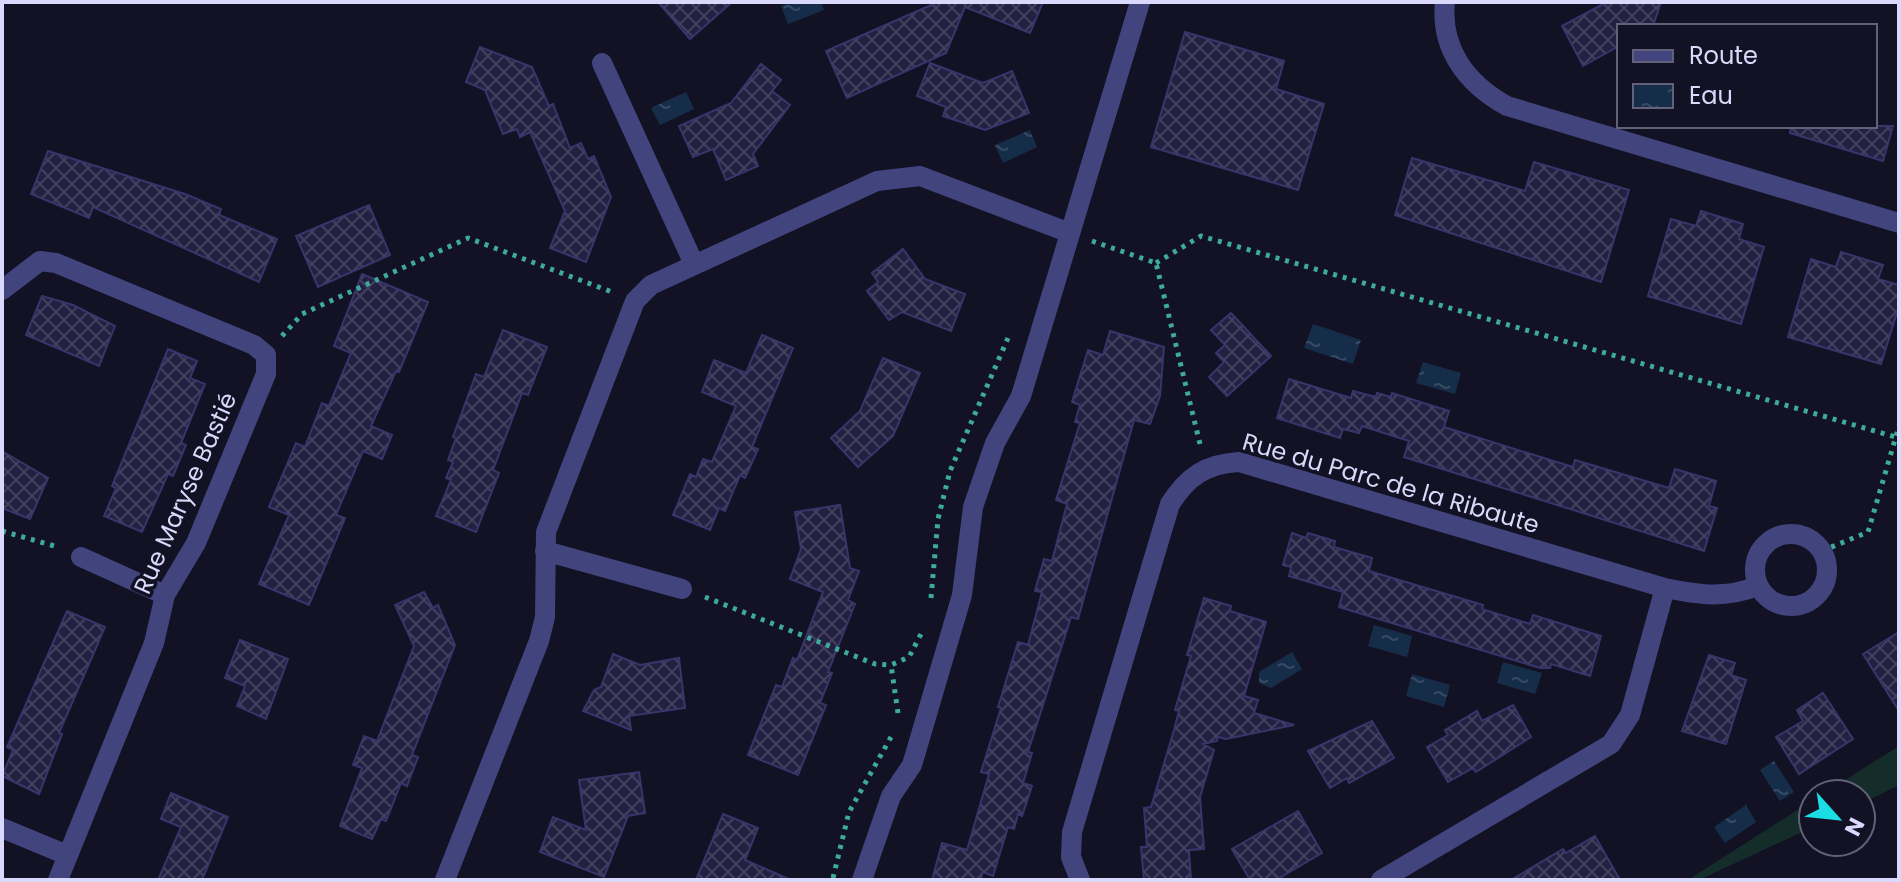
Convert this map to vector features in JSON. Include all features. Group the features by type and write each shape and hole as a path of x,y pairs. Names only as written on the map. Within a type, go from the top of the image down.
{"street":[{"path":"862,880 891,796 912,765 962,595 973,507 995,443 1021,396 1140,2"},
{"path":"1445,2 1446,38 1455,59 1487,95 1507,106 1899,223"},
{"path":"602,63 694,264"},
{"path":"445,880 539,641 545,617 545,551 552,512 635,301 651,285 694,264 877,181 898,176 937,181 1070,233"},
{"path":"2,290 40,261 56,263 254,345 266,355"},
{"name":"Rue Maryse Bastié","path":"58,880 154,643 165,595 196,543 266,374 266,355"},
{"name":"Rue du Parc de la Ribaute","path":"1205,469 1239,462 1665,588 1712,597 1733,596 1758,586"},
{"path":"1080,880 1071,857 1072,832 1165,518 1181,486 1205,469"},
{"path":"1788,533 1805,536 1822,551 1827,562 1827,580 1818,595 1803,605 1785,606 1769,599 1758,586 1757,560 1772,539 1788,533"},
{"path":"545,551 682,589"},
{"path":"81,557 165,595"},
{"path":"1381,880 1611,744 1630,715 1665,588"},
{"path":"2,828 67,855"}],"path":[{"path":"1070,233 1156,263"},
{"path":"1156,263 1201,236 1897,438"},
{"path":"266,355 302,314 468,238 635,301"},
{"path":"1156,263 1205,469"},
{"path":"930,606 938,519 950,471 1011,331"},
{"path":"1822,551 1868,532 1899,426"},
{"path":"2,531 24,539 44,541 81,557"},
{"path":"682,589 875,664 891,665 909,657 928,621"},
{"path":"891,665 898,723"},
{"path":"833,880 835,860 849,812 892,734"}],"green space":[{"path":"1899,746 1899,785 1877,796 1877,778 1848,778"},
{"path":"1797,810 1797,834 1699,880 1688,880"}],"water":[{"path":"791,2 821,2 824,10 788,24 781,6"},
{"path":"686,92 694,109 660,125 651,108"},
{"path":"1030,130 1037,147 1003,163 995,145"},
{"path":"1313,324 1361,340 1353,364 1304,348"},
{"path":"1423,362 1461,373 1455,394 1416,383"},
{"path":"1374,625 1412,636 1407,657 1368,646"},
{"path":"1292,652 1302,669 1271,688 1259,683 1259,672"},
{"path":"1503,662 1542,673 1535,694 1497,683"},
{"path":"1412,674 1450,685 1444,707 1406,696"},
{"path":"1774,761 1794,792 1780,801 1760,770"},
{"path":"1746,805 1756,822 1725,843 1714,827"}],"building":[{"path":"658,2 732,2 690,39"},
{"path":"938,2 1043,2 1030,33 965,7 946,53 847,98 826,51"},
{"path":"1607,2 1661,2 1654,24 1617,24 1617,47 1583,66 1562,26"},
{"path":"1185,32 1284,61 1276,89 1324,104 1298,190 1151,147"},
{"path":"480,47 532,67 549,106 553,104 570,148 581,143 588,159 594,156 611,197 586,262 550,248 565,211 530,132 520,137 517,129 503,134 485,90 466,82"},
{"path":"930,63 983,83 1012,71 1029,113 985,130 943,116 946,107 917,96"},
{"path":"761,64 781,80 772,91 790,105 753,154 758,166 726,180 713,149 693,157 679,126 731,103"},
{"path":"1893,126 1883,161 1790,133 1791,128"},
{"path":"48,151 185,194 221,209 219,215 277,239 259,282 93,207 89,218 31,194"},
{"path":"1412,158 1525,191 1534,162 1629,190 1601,282 1395,215"},
{"path":"369,205 390,255 318,287 296,236"},
{"path":"1701,211 1743,224 1739,239 1764,247 1741,324 1648,296 1671,219 1696,226"},
{"path":"903,249 925,279 965,294 951,331 902,312 889,320 867,291 878,282 872,273"},
{"path":"1841,252 1883,265 1878,279 1899,285 1899,306 1881,364 1788,337 1811,259 1836,267"},
{"path":"362,274 428,302 399,372 396,371 371,426 392,435 382,459 363,451 336,515 345,518 309,605 259,584 289,515 269,507 296,443 305,447 322,403 329,406 351,353 334,346"},
{"path":"42,296 73,305 115,326 99,366 26,335"},
{"path":"1231,313 1271,356 1227,396 1209,377 1224,362 1216,353 1225,345 1211,330"},
{"path":"503,330 547,347 528,395 522,393 493,470 499,473 476,532 436,516 451,480 446,478 453,462 448,460 456,438 453,437 476,374 484,377"},
{"path":"1110,331 1164,347 1160,396 1150,424 1134,420 1078,619 1071,617 1028,752 1032,753 1023,783 1032,786 1022,816 1018,814 1014,829 1008,827 993,876 983,872 980,880 932,880 942,843 967,850 989,774 981,772 1001,708 998,707 1018,642 1028,645 1042,592 1035,591 1044,559 1052,561 1067,504 1056,500 1080,423 1075,422 1080,405 1072,402 1088,350 1103,355"},
{"path":"762,335 793,348 752,447 758,449 745,478 740,475 725,511 719,508 710,530 673,515 690,474 696,477 703,459 712,462 736,406 702,392 714,360 746,373"},
{"path":"168,349 197,361 190,378 205,384 181,443 186,445 173,476 168,474 142,532 104,516 116,488 112,486"},
{"path":"883,358 920,373 893,436 858,467 831,438 860,411"},
{"path":"1289,379 1351,398 1353,391 1376,397 1377,393 1391,397 1392,393 1449,411 1444,427 1573,467 1575,460 1669,488 1675,469 1716,481 1709,506 1717,508 1704,551 1404,457 1409,441 1362,426 1359,433 1343,429 1340,438 1277,418"},
{"path":"2,451 48,478 30,519 2,508"},
{"path":"840,505 850,568 859,571 848,600 855,604 828,672 832,673 820,703 826,705 798,775 748,755 776,685 782,687 793,658 797,660 823,592 790,579 801,549 795,512"},
{"path":"1292,533 1306,538 1308,533 1335,541 1334,547 1372,558 1369,571 1483,605 1482,609 1530,624 1533,615 1601,636 1590,676 1551,664 1550,668 1540,668 1339,607 1343,592 1289,576 1291,567 1283,565"},
{"path":"424,592 433,608 438,605 455,645 412,755 418,757 407,786 401,783 386,821 381,819 372,839 340,826 362,768 353,765 364,736 377,741 414,646 395,605"},
{"path":"1204,598 1231,606 1230,611 1266,622 1244,696 1258,700 1254,713 1294,725 1226,739 1218,737 1217,741 1203,744 1214,750 1200,797 1204,849 1189,850 1191,880 1144,880 1141,847 1147,847 1144,808 1151,807 1174,730 1179,711 1175,710 1191,656 1187,655"},
{"path":"67,611 105,627 59,733 62,734 39,794 2,776 13,750 7,747"},
{"path":"1899,632 1899,711 1863,654"},
{"path":"240,640 288,659 266,719 237,706 245,686 225,678"},
{"path":"613,654 640,665 679,658 685,708 629,716 631,730 583,711 594,690 601,687"},
{"path":"1709,655 1735,663 1731,675 1746,680 1726,744 1682,731"},
{"path":"1823,693 1853,739 1799,774 1776,737 1803,721 1797,710"},
{"path":"1513,705 1531,737 1476,772 1473,768 1448,782 1427,747 1448,735 1445,730 1477,711 1482,721"},
{"path":"1372,721 1394,758 1349,783 1347,778 1330,788 1308,751"},
{"path":"639,772 645,813 628,816 604,877 540,852 553,817 586,830 579,780"},
{"path":"171,793 228,817 202,880 158,880 181,827 161,819"},
{"path":"1298,811 1322,853 1276,880 1250,880 1232,849"},
{"path":"723,814 758,828 745,860 791,880 696,880"},
{"path":"1595,836 1620,880 1511,880 1563,849 1566,853"}]}
